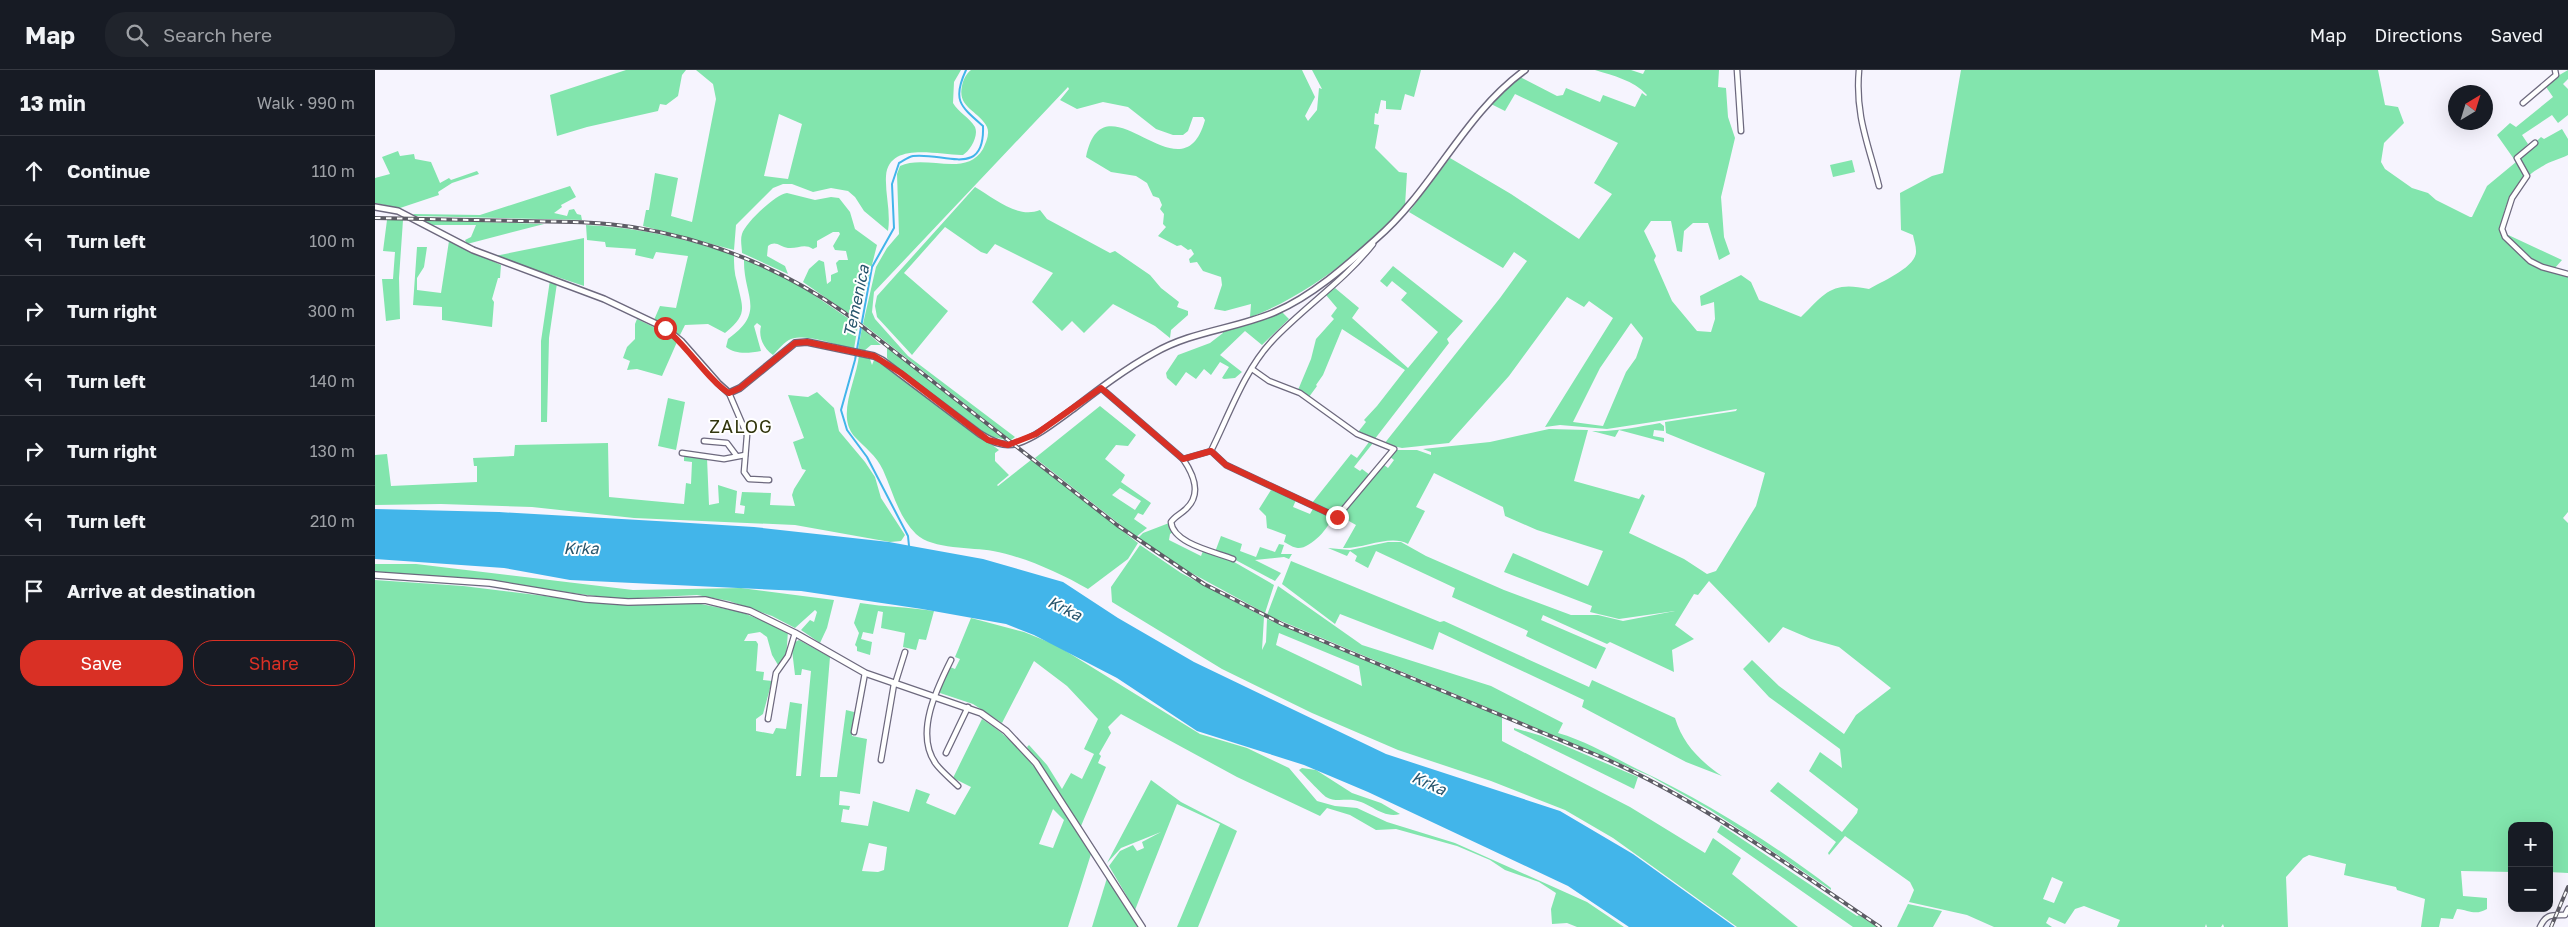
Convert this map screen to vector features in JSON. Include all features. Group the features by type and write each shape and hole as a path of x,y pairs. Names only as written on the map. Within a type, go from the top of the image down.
{"main road":[{"path":"375,575 490,583 586,599 628,602 705,600 750,611 795,633 865,673 968,707 988,718 1021,744 1142,927"}],"street":[{"path":"1183,459 1211,451 1252,369 1271,342 1360,260 1377,239 1410,206 1488,103 1525,70"},
{"path":"1737,70 1741,131"},
{"path":"1859,70 1857,91 1859,117 1879,186"},
{"path":"2523,103 2556,75 2555,70"},
{"path":"2535,143 2517,158 2527,176 2512,198 2502,229 2505,237 2530,261 2542,268 2568,274"},
{"path":"375,207 398,212 473,250 604,299 665,328 681,341 729,393 747,435 744,472 749,479 769,480"},
{"path":"729,393 740,388 795,343 807,342 865,354 883,360 980,434 1002,445 1018,443 1036,434 1153,354 1180,340 1261,317 1288,306 1328,278 1377,239"},
{"path":"1211,451 1226,465 1239,472 1337,517 1394,449 1357,434 1300,393 1269,381 1252,369"},
{"path":"1101,388 1183,459 1192,473 1196,490 1191,503 1173,519 1171,526 1189,543 1233,559"},
{"path":"704,441 727,443 736,455"},
{"path":"682,453 724,459 736,455 745,455"},
{"path":"768,718 776,673 788,656 795,633"},
{"path":"881,760 895,684 905,652"},
{"path":"951,660 933,696 926,741 935,763 958,786"},
{"path":"854,732 865,673"},
{"path":"946,753 968,707"},
{"path":"2540,927 2547,916 2552,914 2565,915 2568,909"}],"green space":[{"path":"626,70 686,70 682,75 678,96 666,105 660,104 658,111 587,127 557,136 550,95"},
{"path":"696,70 961,70 954,82 953,103 973,124 976,135 971,147 963,155 917,152 896,158 889,165 886,176 889,217 888,231 864,211 855,197 848,191 831,188 813,192 792,184 783,184 773,188 736,225 734,250 643,226 646,210 649,210 655,173 678,178 671,216 692,222 716,99 713,84","holes":["779,114 802,124 788,179 764,176"]},
{"path":"971,70 1302,70 1315,97 1305,116 1308,121 1317,110 1319,88 1322,89 1312,70 1421,70 1414,97 1405,94 1401,110 1386,109 1386,101 1381,100 1378,114 1375,113 1374,124 1379,125 1375,148 1399,172 1407,173 1405,206 1373,239 1354,255 1291,298 1250,317 1251,304 1225,311 1214,309 1222,285 1221,277 1203,271 1197,262 1190,263 1189,259 1194,254 1191,249 1188,250 1181,245 1177,246 1158,236 1166,227 1163,224 1164,214 1160,209 1162,205 1159,198 1153,196 1147,183 1136,176 1111,172 1086,157 1095,134 1109,126 1125,129 1162,146 1179,149 1194,142 1205,120 1203,117 1193,117 1188,131 1183,135 1173,135 1156,129 1128,107 1103,102 1077,109 1060,100 1069,89 1068,87 874,292 872,312 875,319 908,356 1015,437 1011,440 863,324 876,267 887,248 899,234 897,174 900,166 922,162 956,164 967,162 976,158 983,149 988,135 987,127 966,104 961,93 964,79"},
{"path":"1595,70 1631,70 1643,74 1645,70 1719,70 1718,87 1726,88 1728,117 1735,138 1721,197 1724,237 1730,254 1719,260 1708,223 1693,223 1684,231 1682,252 1677,251 1671,221 1651,221 1644,231 1656,256 1654,260 1672,301 1697,331 1711,332 1715,319 1714,302 1701,306 1700,296 1741,275 1751,282 1759,300 1801,317 1817,301 1831,291 1846,286 1869,289 1911,263 1915,257 1916,247 1913,235 1901,230 1900,193 1932,176 1943,173 1961,70 2378,70 2385,105 2398,107 2404,123 2384,143 2381,162 2385,169 2412,188 2428,193 2436,200 2472,217 2487,186 2516,162 2497,135 2510,123 2516,127 2553,97 2544,84 2568,70 2568,79 2563,84 2568,89 2568,115 2558,123 2552,115 2522,135 2528,144 2518,154 2516,161 2541,137 2544,139 2562,129 2568,139 2568,155 2534,171 2526,178 2512,194 2504,213 2503,223 2504,233 2562,260 2554,269 2535,262 2505,240 2532,264 2568,276 2568,512 2563,518 2568,523 2568,873 2553,872 2553,822 2508,822 2508,872 2461,871 2463,896 2487,898 2487,909 2475,912 2457,909 2453,919 2441,918 2439,927 2421,927 2425,899 2397,890 2396,887 2344,875 2346,864 2309,855 2303,858 2286,877 2288,927 2224,927 2223,924 2221,927 2207,927 2206,924 2205,927 2117,927 2120,920 2084,906 2075,909 2065,924 2049,917 2046,923 2052,927 1994,927 1967,915 1909,902 1914,890 1910,882 1845,836 1829,855 1828,853 1836,842 1770,791 1778,782 1842,832 1857,813 1858,809 1809,771 1820,752 1842,768 1840,749 1769,697 1743,669 1752,660 1779,686 1844,734 1856,715 1891,688 1839,647 1811,639 1783,627 1769,643 1709,581 1698,595 1694,594 1675,625 1694,639 1672,650 1674,672 1610,642 1607,644 1543,615 1541,620 1606,648 1596,669 1526,636 1528,631 1452,597 1455,588 1376,551 1368,568 1355,561 1357,556 1350,551 1347,556 1328,548 1350,550 1388,542 1401,542 1426,556 1504,590 1571,615 1598,615 1623,621 1675,611 1619,619 1590,612 1592,606 1504,572 1513,553 1588,586 1603,551 1537,530 1505,516 1503,507 1434,473 1416,507 1425,511 1408,544 1401,541 1385,541 1343,548 1356,525 1340,516 1383,464 1388,468 1394,460 1389,456 1394,450 1417,450 1431,455 1431,452 1423,449 1490,442 1549,429 1588,430 1574,481 1639,499 1642,494 1645,496 1629,533 1684,559 1707,574 1716,571 1756,506 1765,473 1666,433 1665,422 1736,411 1737,409 1607,429 1560,425 1545,427 1613,318 1589,301 1584,307 1567,297 1509,376 1449,443 1402,448 1384,444 1500,298 1527,261 1514,252 1503,268 1409,212 1450,158 1511,194 1579,239 1612,194 1594,183 1618,143 1515,94 1505,111 1491,104 1520,77 1557,96 1563,95 1566,88 1600,102 1603,95 1635,107 1642,93 1647,95 1636,86","holes":["1631,323 1643,338 1636,358 1626,372 1603,426 1573,422 1600,368","2052,877 2063,882 2054,903 2043,899"]},
{"path":"398,151 400,156 414,154 415,159 431,162 440,183 449,178 451,180 477,171 479,174 452,183 438,192 439,195 400,208 375,203 375,178 390,174 382,157"},
{"path":"1852,160 1855,172 1833,177 1830,165"},
{"path":"570,186 576,197 561,205 562,207 554,213 567,216 569,210 574,209 577,214 581,215 582,220 415,216 413,214 480,215"},
{"path":"975,187 1014,210 1031,212 1040,210 1047,219 1110,253 1115,251 1150,275 1161,288 1179,302 1177,307 1188,311 1188,315 1171,330 1170,338 1155,326 1113,304 1084,333 1072,321 1062,331 1032,302 1053,273 995,244 987,254 981,252 945,227 904,273 948,311 912,355 877,317 875,306 877,296"},
{"path":"787,193 815,200 831,197 839,198 850,212 855,229 877,245 858,320 803,282 809,269 819,260 824,262 827,284 831,281 831,275 838,272 836,263 839,260 848,260 846,251 835,250 833,246 840,234 839,232 833,232 817,241 817,247 813,249 804,246 788,248 776,244 768,246 767,256 785,266 788,274 742,253 741,236 744,229 755,216 776,198"},
{"path":"387,220 403,220 399,278 400,319 386,321 382,279 393,279 395,252 383,251"},
{"path":"422,220 544,224 467,244 465,240 471,237 476,225 432,225"},
{"path":"586,225 624,228 661,234 734,255 735,275 742,305 737,321 725,333 708,324 685,325 680,335 654,320 660,306 676,308 688,256 656,252 653,259 635,255 636,249 606,247 605,242 587,240"},
{"path":"584,238 584,286 495,256"},
{"path":"449,241 501,265 500,278 498,278 492,299 494,302 492,327 442,320 442,307 413,305 417,247 427,247 424,267 417,278 417,290 441,293"},
{"path":"744,259 796,283 858,325 854,349 815,339 798,338 788,340 773,355 763,342 760,334 761,326 757,323 754,326 761,351 738,352 726,347 728,339 740,329 747,320 750,311"},
{"path":"1393,266 1463,321 1447,339 1449,343 1374,440 1358,432 1366,422 1364,420 1405,370 1342,329 1317,386 1309,397 1298,390 1311,359 1316,339 1334,319 1331,316 1337,308 1326,295 1335,288 1359,308 1352,318 1408,368 1438,332 1401,300 1407,293 1392,281 1387,287 1380,281"},
{"path":"550,280 557,283 549,338 547,422 541,422 541,341"},
{"path":"1282,312 1289,319 1262,345 1245,331 1220,355 1242,372 1235,378 1222,378 1229,367 1220,362 1211,375 1204,369 1196,379 1186,372 1176,386 1167,378 1166,373 1178,355 1210,343 1223,333 1223,329 1260,321"},
{"path":"637,319 668,334 677,342 662,376 637,369 627,370 630,361 623,358 627,347 635,339"},
{"path":"862,328 881,345 871,345 864,351 858,350"},
{"path":"887,347 1006,440 989,436 890,362 887,358"},
{"path":"859,355 870,359 872,365 874,360 887,367 999,450 995,453 995,461 1009,475 998,486 1031,460 1138,543 1128,559 1088,589 1030,561 993,551 932,543 916,534 900,512 880,465 874,456 854,436 849,427 847,407"},
{"path":"817,392 834,408 839,431 875,477 881,498 905,535 901,541 890,542 795,525 634,518 532,507 441,504 375,505 375,455 387,454 391,486 477,482 477,466 474,466 473,458 514,456 515,445 608,443 609,497 684,504 686,483 691,484 692,462 684,461 684,455 707,458 709,505 719,503 718,485 737,491 735,513 744,514 745,506 740,505 742,492 771,493 770,505 795,506 792,495 806,470 802,469 793,442 804,438 788,395 808,397"},
{"path":"668,398 685,402 676,450 658,446"},
{"path":"1100,406 1136,435 1128,446 1116,445 1105,459 1125,475 1121,482 1151,503 1143,515 1138,513 1134,519 1147,528 1136,537 1035,458","holes":["1120,488 1141,501 1135,510 1112,495"]},
{"path":"1660,423 1664,426 1664,431 1654,430 1653,436 1664,438 1664,442 1619,430 1615,437 1592,431 1618,430"},
{"path":"1369,442 1373,443 1354,467 1360,471 1362,469 1370,475 1338,513 1334,514 1312,503 1351,454 1357,458"},
{"path":"1271,490 1296,500 1293,507 1310,514 1314,507 1331,516 1324,531 1314,541 1303,547 1298,548 1284,542 1286,535 1267,528 1266,516 1259,509"},
{"path":"1169,523 1173,532 1170,534 1169,540 1201,556 1203,551 1229,559 1274,585 1265,613 1184,569 1138,538 1143,533"},
{"path":"1221,536 1242,544 1240,551 1256,557 1260,547 1275,552 1279,544 1284,545 1281,554 1292,554 1289,559 1284,557 1255,560 1281,573 1275,581 1230,557 1215,552"},
{"path":"1140,545 1181,573 1264,617 1262,650 1266,642 1267,619 1502,717 1502,741 1630,807 1705,853 1713,838 1741,858 1732,874 1798,927 1737,927 1613,838 1565,810 1491,781 1398,750 1312,713 1222,669 1112,602 1111,587","holes":["1279,633 1359,666 1362,686 1276,645"]},
{"path":"1291,561 1440,622 1444,621 1589,687 1592,680 1675,718 1678,727 1693,751 1722,776 1686,762 1582,707 1584,700 1439,632 1433,650 1340,614 1335,624 1282,584"},
{"path":"375,564 416,564 633,590 741,588 834,600 827,628 820,643 801,630 810,620 814,622 817,612 815,610 795,628 772,616 729,601 697,595 618,599 450,577 375,573"},
{"path":"375,580 463,586 602,603 701,604 741,612 788,631 786,659 778,665 772,655 767,637 760,632 748,634 744,641 756,641 758,644 756,671 764,672 763,680 772,681 763,714 756,719 756,731 773,734 776,728 786,729 790,702 802,704 796,776 801,776 811,671 802,669 801,675 795,675 793,643 799,640 830,657 820,777 837,777 846,710 854,712 852,736 867,739 860,794 840,791 839,805 850,806 849,810 843,809 841,822 868,826 873,801 909,812 916,789 930,794 926,803 955,815 971,787 953,778 982,719 1000,731 1030,762 1056,798 1091,854 1068,927 375,927","holes":["1053,809 1064,820 1053,848 1039,844","869,843 887,847 884,870 878,872 862,871"]},
{"path":"1278,586 1362,645 1491,686 1563,723 1558,733 1598,749 1663,782 1713,809 1785,855 1831,888 1831,890 1710,810 1650,776 1267,615"},
{"path":"860,603 934,611 926,640 919,639 916,650 903,647 905,633 881,628 883,612 878,611 873,634 863,632 861,639 872,642 870,655 857,651 855,645 859,633 854,623"},
{"path":"971,618 1024,632 1056,645 1200,734 1247,748 1289,768 1317,801 1335,806 1357,808 1387,822 1455,843 1587,902 1624,927 1577,927 1567,923 1552,924 1551,909 1556,893 1539,882 1505,870 1490,860 1457,846 1396,829 1376,830 1350,815 1327,808 1320,816 1237,777 1121,714 1108,727 1111,733 1099,754 1101,756 1098,763 1106,767 1081,826 1027,747 1029,745 1047,765 1062,789 1071,773 1082,779 1094,754 1084,749 1098,719 1067,686 1034,661 1002,723 973,704 937,692 950,667 955,669 960,659 955,657"},
{"path":"1514,728 1542,736 1638,777 1634,789 1514,730"},
{"path":"1302,768 1316,770 1352,793 1381,803 1400,814 1387,814 1359,801 1329,799 1299,770"},
{"path":"1151,780 1181,802 1237,831 1198,927 1177,927 1220,824 1177,804 1135,910 1109,866 1120,851 1133,845 1137,851 1144,848 1142,842 1161,832 1121,848 1107,863"},
{"path":"1721,825 1857,916 1859,915 1877,927 1853,927 1717,832"},
{"path":"1107,878 1139,927 1092,927"},
{"path":"1908,904 1942,911 1933,927 1897,927"}],"water":[{"name":"Krka","path":"375,509 499,512 754,527 889,542 983,559 1063,582 1118,618 1194,662 1386,754 1560,811 1633,854 1735,927 1629,927 1568,886 1368,792 1304,765 1197,731 1117,678 1034,635 1006,624 801,591 570,580 504,568 375,559"}],"waterway":[{"name":"Temenica","path":"909,546 908,536 867,457 847,430 841,410 855,360 872,267 894,228 892,184 899,163 913,156 949,159 970,158 977,152 982,142 983,126 964,107 959,96 966,70"}],"railway":[{"path":"375,218 577,222 618,225 689,239 770,269 796,282 845,313 1117,525 1204,584 1282,624 1606,759 1642,776 1678,795 1746,837 1880,927"},
{"path":"2551,927 2568,887"}],"district":[{"name":"ZALOG","path":"741,427"}],"route":[{"path":"665,328 681,341 729,393 740,388 787,347 795,343 807,342 874,356 901,373 988,440 1002,445 1018,443 1036,434 1101,388 1183,459 1211,451 1226,465 1337,517"}]}
